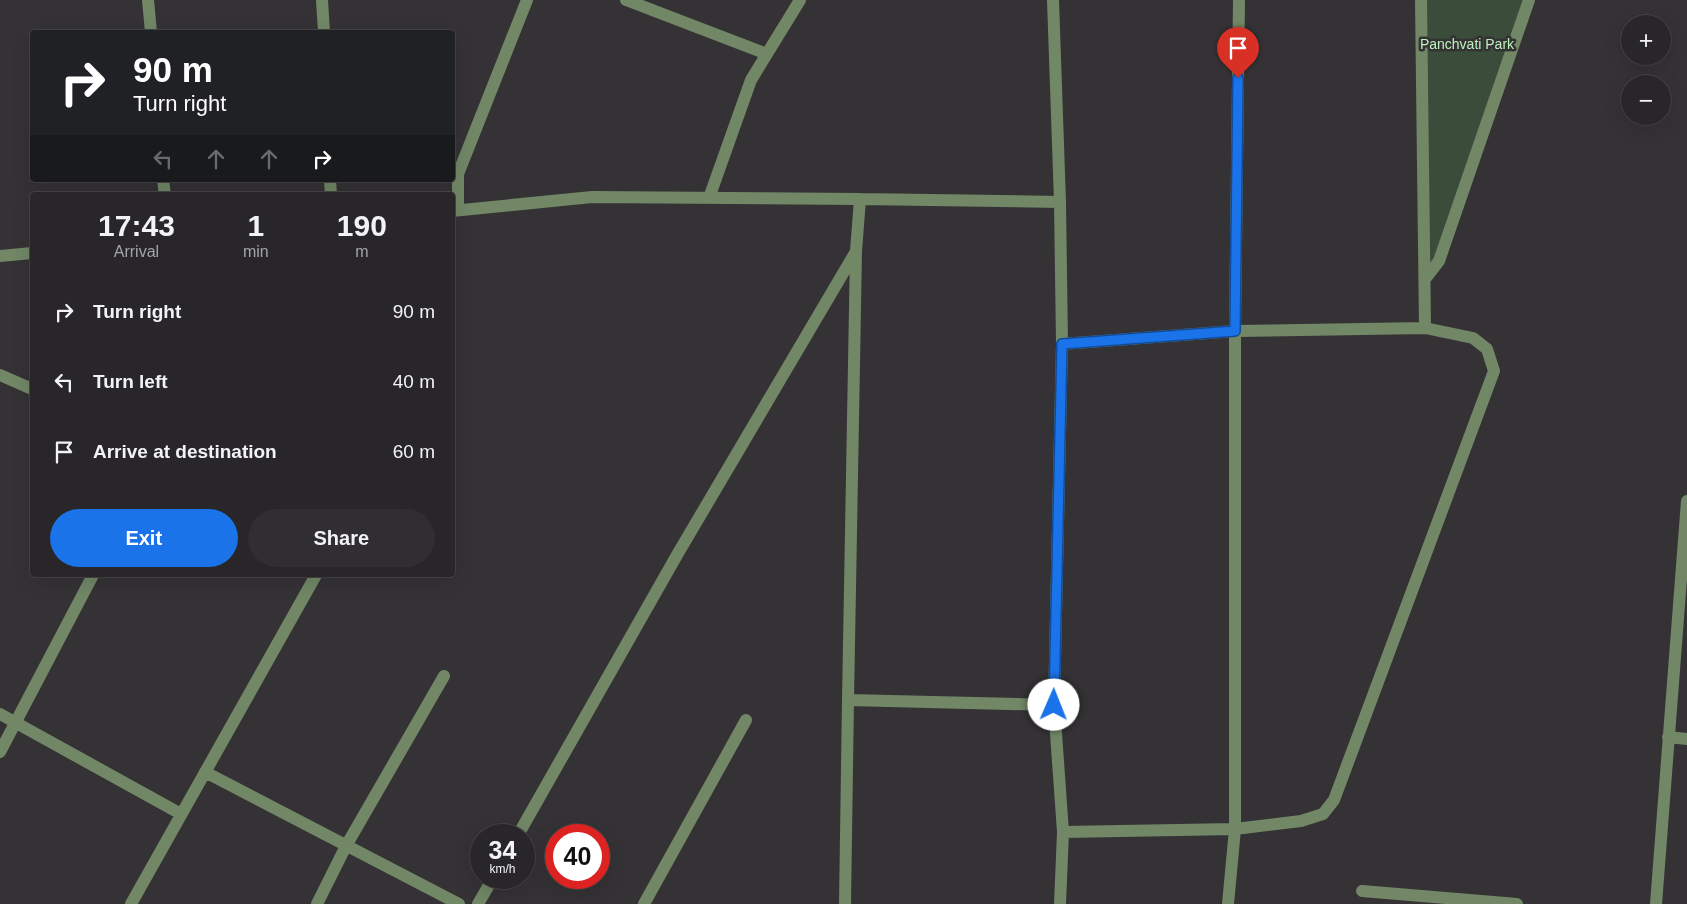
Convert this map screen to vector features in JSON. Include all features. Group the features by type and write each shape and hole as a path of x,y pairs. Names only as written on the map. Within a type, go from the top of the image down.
{"street":[{"path":"148,0 151,30"},
{"path":"322,0 324,30"},
{"path":"527,0 458,174 455,211 592,197 860,198 1060,202"},
{"path":"626,0 767,54"},
{"path":"709,198 751,80 800,0"},
{"path":"1053,0 1060,202 1062,344 1054,705 1063,832 1060,904"},
{"path":"1228,904 1235,829 1235,331 1239,0"},
{"path":"1421,0 1425,328"},
{"path":"1425,280 1439,261 1529,0"},
{"path":"845,904 856,251 860,198"},
{"path":"524,824 677,556 856,251"},
{"path":"0,256 30,253"},
{"path":"1062,344 1235,331 1425,328 1473,338 1486,349 1494,371 1334,800 1323,814 1302,821 1235,829 1063,832"},
{"path":"0,375 30,388"},
{"path":"1656,904 1687,501"},
{"path":"0,752 92,577"},
{"path":"131,904 315,577"},
{"path":"317,904 346,846 444,676"},
{"path":"848,700 1054,705"},
{"path":"0,714 181,814"},
{"path":"644,904 746,720"},
{"path":"1668,737 1687,738"},
{"path":"205,772 459,904"},
{"path":"478,904 487,889"},
{"path":"1362,891 1406,900 1517,904"}],"green space":[{"name":"Panchvati Park","path":"1421,0 1529,0 1439,261 1425,279"}],"route":[{"path":"1054,705 1062,344 1235,331 1238,78"}]}
